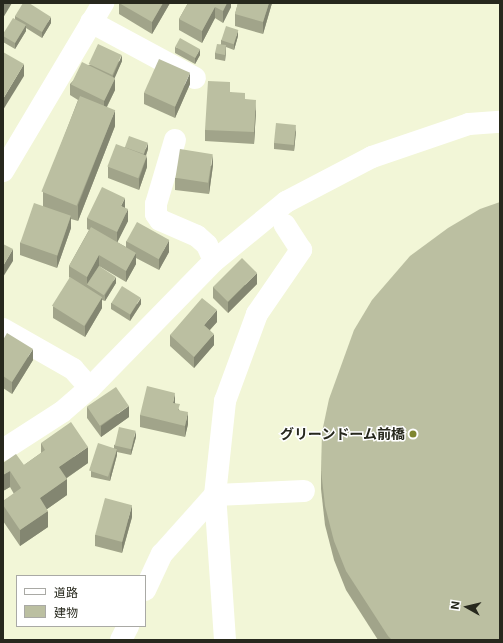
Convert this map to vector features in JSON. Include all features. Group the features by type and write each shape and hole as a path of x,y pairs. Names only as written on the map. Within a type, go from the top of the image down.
{"street":[{"path":"3,171 103,3"},
{"path":"91,22 195,78"},
{"path":"3,450 62,412 90,388 214,261 286,202 372,157 470,124 500,122"},
{"path":"175,140 156,204 156,214 160,220 197,236 207,245 214,261"},
{"path":"225,640 220,495 225,401 257,314 300,250 285,225"},
{"path":"3,328 73,368 90,388"},
{"path":"146,588 162,554 220,495 304,491"},
{"path":"121,640 128,627"}],"building":[{"path":"23,3 29,3 51,17 42,32 15,16"},
{"path":"119,3 163,3 152,22"},
{"path":"188,3 227,3 223,11 215,7 202,31 179,19"},
{"path":"238,3 269,3 263,22 235,14"},
{"path":"13,18 26,25 15,43 3,36"},
{"path":"226,26 238,30 234,44 221,40"},
{"path":"180,38 200,49 195,58 175,47"},
{"path":"98,44 122,55 112,75 89,64"},
{"path":"217,44 226,45 225,55 215,53"},
{"path":"3,52 24,64 3,99"},
{"path":"159,59 190,73 175,107 144,93"},
{"path":"82,62 115,78 104,101 71,84"},
{"path":"208,81 230,82 230,92 245,93 245,99 256,100 254,132 205,130"},
{"path":"80,96 115,110 77,206 41,191"},
{"path":"276,123 296,125 294,145 274,143"},
{"path":"129,136 148,143 144,154 125,147"},
{"path":"116,144 147,156 138,178 107,166"},
{"path":"180,149 213,154 208,183 175,178"},
{"path":"102,187 125,198 121,206 128,209 117,232 87,218"},
{"name":"グリーンドーム前橋","path":"500,202 500,640 392,640 346,571 334,541 325,506 321,470 322,432 329,399 354,330 372,300 410,256 448,228 480,209"},
{"path":"34,203 71,216 57,255 20,243"},
{"path":"137,222 169,240 159,259 126,241"},
{"path":"91,227 136,253 126,271 99,255 87,277 69,266"},
{"path":"3,244 13,249 3,266"},
{"path":"242,258 257,273 228,302 213,287"},
{"path":"99,266 116,277 104,295 87,284"},
{"path":"70,277 102,297 84,326 52,306"},
{"path":"122,286 141,298 130,315 111,303"},
{"path":"202,298 217,310 204,325 214,334 194,357 170,335"},
{"path":"7,333 33,349 12,382 3,376 3,340"},
{"path":"147,386 175,393 173,403 180,404 178,410 188,412 185,426 140,415"},
{"path":"116,387 129,406 100,426 87,407"},
{"path":"71,422 88,447 59,467 67,479 40,498 48,511 20,530 3,505 3,501 21,488 10,471 3,475 3,463 16,454 24,465 45,450 41,443"},
{"path":"119,427 136,431 131,449 115,446"},
{"path":"98,443 117,449 108,477 89,471"},
{"path":"105,498 132,505 122,542 95,535"}],"place":[{"name":"グリーンドーム前橋","path":"413,434"}]}
